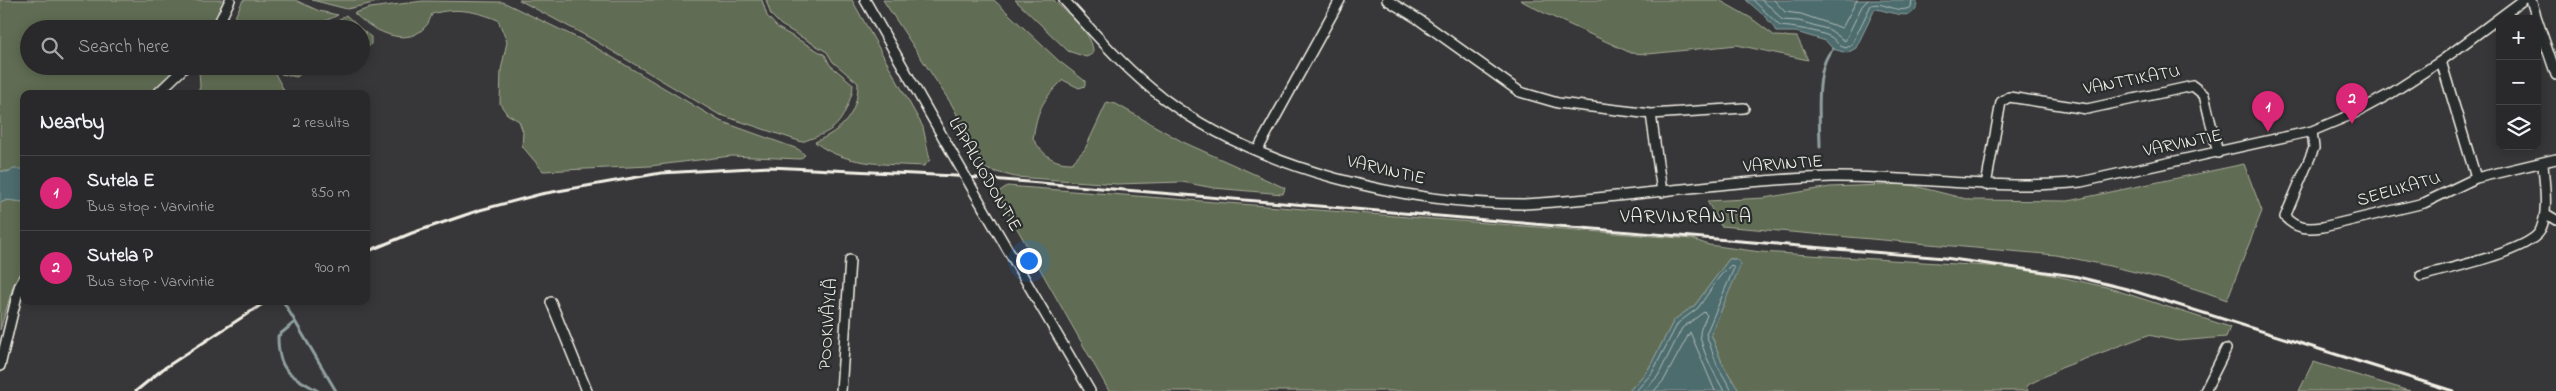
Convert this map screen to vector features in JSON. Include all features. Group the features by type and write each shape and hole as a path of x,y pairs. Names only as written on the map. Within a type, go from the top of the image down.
{"street":[{"path":"220,20 230,0"},
{"name":"LAPALUODONTIE","path":"865,0 1090,391"},
{"name":"VARVINTIE","path":"1064,0 1111,51 1162,97 1215,132 1257,151 1369,186 1464,202 1524,204 1845,177 1896,178 1986,185 2054,185 2081,182 2312,131 2373,105 2441,61 2523,0"},
{"path":"1257,151 1340,0"},
{"path":"1387,0 1418,19 1520,92 1558,103 1650,114 1744,108"},
{"path":"2531,0 2536,15"},
{"path":"2541,31 2556,76"},
{"path":"2441,61 2476,178"},
{"path":"161,90 177,75"},
{"name":"VANTTIKATU","path":"1986,185 2001,102 2009,97 2087,109 2193,86 2198,87 2204,96 2218,153"},
{"path":"1650,114 1662,192"},
{"name":"SEELIKATU","path":"2312,131 2314,148 2285,217 2292,224 2306,229 2424,203 2476,178 2556,159"},
{"path":"2421,276 2515,249 2527,243 2541,231 2546,214 2543,163"},
{"path":"2546,214 2556,220"},
{"name":"POOKIVÄYLÄ","path":"841,391 850,260"},
{"path":"0,366 20,285"},
{"path":"551,302 587,391"},
{"path":"2205,391 2226,348"}],"green space":[{"path":"0,0 226,0 216,20 20,20 20,75 170,75 154,90 20,90 20,169 0,171"},
{"path":"243,0 295,0 319,11 338,15 326,20 233,20"},
{"path":"312,0 387,0 347,9"},
{"path":"519,0 762,0 767,16 778,28 825,55 830,65 853,84 851,96 843,115 834,127 824,134 802,142 718,114 592,39"},
{"path":"766,0 852,0 923,127 930,160 924,166 881,164 853,160 839,156 815,142 833,132 847,120 855,104 858,83 833,62 827,52 781,25 771,15"},
{"path":"883,0 994,0 1059,61 1085,81 1085,86 1079,88 1063,80 1045,100 1039,113 1033,139 1045,154 1054,160 1072,163 1085,149 1107,102 1116,104 1183,142 1285,188 1283,194 1214,188 1182,182 1117,184 1015,177 985,169 952,105"},
{"path":"1015,0 1054,0 1085,32 1090,39 1093,54 1086,57 1068,51"},
{"path":"1520,0 1719,0 1751,18 1775,36 1797,37 1808,60 1737,45 1648,54 1631,53"},
{"path":"423,1 503,2 588,43 720,121 798,149 805,155 800,159 731,156 650,166 543,171 522,146 523,132 519,121 507,114 500,104 501,70 507,42 498,20 482,14 465,11 441,12 432,14 424,28 416,34 407,37 387,34 377,30 370,26 370,20 361,20 354,13 370,8"},
{"path":"346,15 351,20 338,20"},
{"path":"199,75 276,75 284,90 199,90"},
{"path":"2244,164 2262,211 2227,300 2142,274 2056,255 1721,226 1707,201 1764,198 1830,187 1907,184 1970,200 2068,201"},
{"path":"1007,186 1692,239 1709,245 1761,252 2020,268 2106,287 2230,327 2226,337 2178,341 2148,335 2061,368 2026,386 2028,391 1739,391 1722,363 1711,334 1723,306 1736,259 1729,259 1695,305 1674,320 1648,370 1629,391 1109,391 997,193"},
{"path":"7,200 20,202 20,272 13,287 0,330 0,203"},
{"path":"2313,362 2410,391 2299,391"}],"water":[{"path":"1746,0 1917,0 1913,13 1908,15 1875,9 1856,48 1847,53 1833,49 1826,41 1796,32 1776,32 1767,19"},
{"path":"20,169 20,202 7,200 0,203 0,171 7,172"},
{"path":"1729,259 1736,259 1741,264 1711,334 1722,363 1739,391 1629,391 1648,370 1674,320 1695,305"}],"waterway":[{"path":"1820,147 1819,95 1823,68 1827,57 1833,49"},
{"path":"285,305 336,391"},
{"path":"295,322 278,336 280,357 287,371 318,391"}],"railway":[{"path":"370,250 412,233 480,210 541,194 661,173 770,167 955,176 1945,258 2074,276 2127,289 2453,391"},
{"path":"136,391 163,369 261,305"}],"place":[{"name":"Sutela P","path":"2352,124"},
{"name":"Sutela E","path":"2268,132"}],"district":[{"name":"VARVINRANTA","path":"1686,217"}]}
